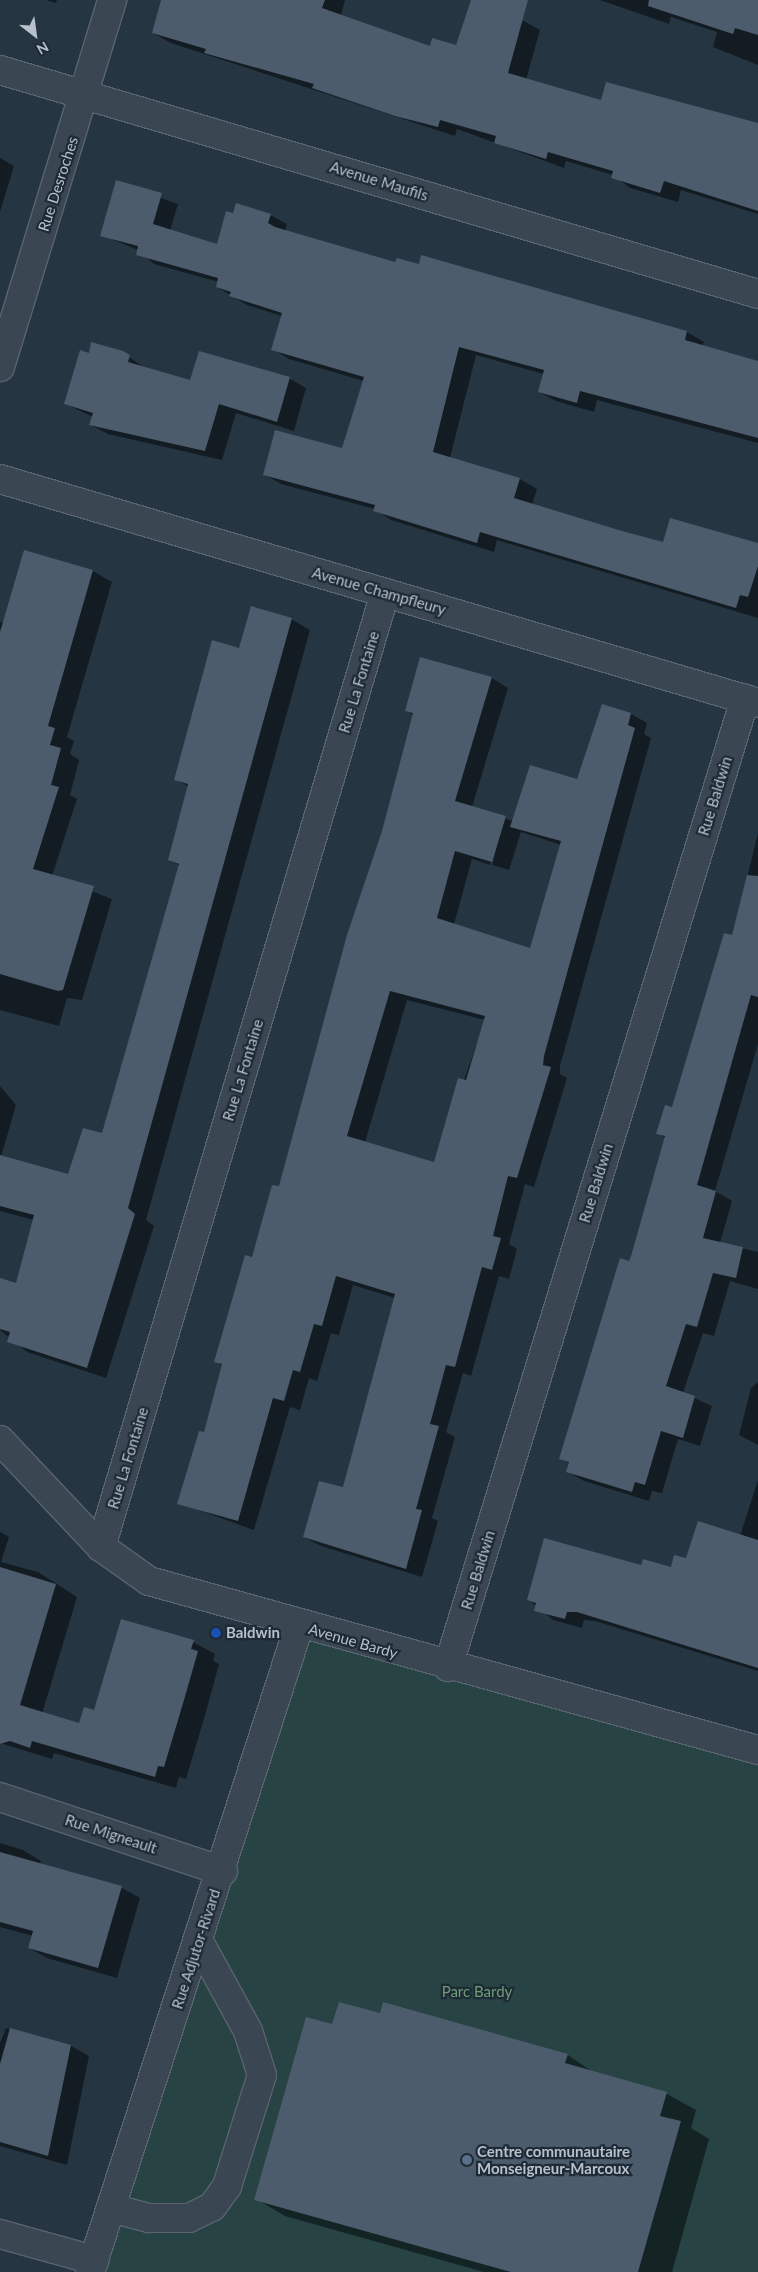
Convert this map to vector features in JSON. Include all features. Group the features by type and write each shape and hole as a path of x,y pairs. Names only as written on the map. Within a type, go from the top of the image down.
{"street":[{"name":"Rue Desroches","path":"0,367 87,94 112,0"},
{"name":"Avenue Maufils","path":"0,70 87,94 758,294"},
{"name":"Avenue Champfleury","path":"0,479 751,701"},
{"name":"Rue La Fontaine","path":"101,1547 386,593"},
{"name":"Rue Baldwin","path":"448,1668 751,701"},
{"name":"Avenue Bardy","path":"0,1440 101,1547 149,1582 448,1668 758,1750"},
{"name":"Rue Adjutor-Rivard","path":"92,2266 222,1871 299,1626"},
{"name":"Rue Migneault","path":"0,1797 222,1871"},
{"path":"111,2208 149,2218 189,2218 212,2208 227,2186 262,2075 248,2031 199,1942"},
{"path":"0,2234 92,2266"}],"green space":[{"name":"Parc Bardy","path":"299,1626 758,1750 758,2272 90,2272"}],"building":[{"path":"161,0 325,0 322,8 430,46 432,38 456,45 471,0 528,0 508,73 601,100 606,82 758,123 758,211 664,181 660,193 611,178 613,171 548,152 546,159 494,143 496,136 440,120 438,127 395,116 312,88 314,84 204,53 206,49 152,33"},
{"path":"649,0 758,0 758,35 735,28 733,34 648,6"},
{"path":"116,180 162,193 153,224 217,244 226,211 233,213 236,203 271,214 268,223 275,227 395,262 397,258 419,264 421,255 687,331 685,340 758,361 758,438 580,391 577,403 538,392 544,370 459,347 433,452 520,478 514,498 622,531 663,542 670,518 758,543 758,566 748,597 740,595 736,608 480,532 477,543 373,511 375,505 263,475 275,430 342,448 364,377 271,350 282,313 229,296 231,292 216,287 218,278 136,255 138,246 100,236"},
{"path":"91,342 123,351 130,355 128,362 190,380 199,351 290,377 277,422 219,404 205,451 89,425 93,413 64,404 80,350 89,353"},
{"path":"24,550 93,570 48,726 55,728 50,745 61,748 51,785 59,787 33,869 94,886 63,990 58,991 0,974 0,632"},
{"path":"251,606 292,618 128,1208 135,1214 87,1368 7,1342 10,1332 0,1329 0,1278 16,1283 34,1215 0,1206 0,1155 68,1174 83,1128 102,1133 179,864 168,860 188,784 174,780 212,640 239,648"},
{"path":"420,657 492,677 455,801 506,816 492,862 455,851 437,918 530,948 561,841 510,827 530,765 577,779 602,704 631,713 628,725 635,728 544,1056 543,1065 551,1067 517,1178 508,1176 493,1236 501,1238 492,1270 482,1267 455,1367 446,1365 430,1424 439,1426 416,1509 422,1510 406,1569 303,1537 319,1481 343,1487 395,1294 336,1276 322,1326 314,1324 300,1372 293,1370 284,1401 273,1398 238,1521 177,1504 199,1431 204,1432 222,1364 214,1362 245,1255 252,1257 272,1185 279,1186 347,935 382,831 413,713 405,711","holes":["390,991 485,1016 466,1080 458,1078 434,1162 347,1136"]},
{"path":"747,875 758,876 758,997 751,995 697,1185 716,1191 703,1238 743,1247 736,1278 713,1273 697,1327 686,1324 666,1386 695,1396 683,1438 661,1431 645,1485 635,1482 632,1492 566,1472 569,1462 559,1459 620,1258 629,1261 631,1256 665,1136 656,1134 665,1105 672,1107 724,933 732,935"},
{"path":"698,1521 758,1540 758,1668 577,1612 567,1612 565,1619 534,1611 536,1603 527,1600 544,1538 641,1565 643,1559 671,1567 674,1555 686,1558"},
{"path":"0,1567 56,1584 20,1705 79,1723 84,1707 94,1710 121,1619 194,1640 191,1649 198,1651 164,1767 158,1766 155,1777 32,1741 30,1748 10,1741 0,1744"},
{"path":"0,1852 122,1886 98,1968 28,1948 33,1931 0,1922"},
{"name":"Centre communautaire Monseigneur-Marcoux","path":"339,2002 380,2013 383,2002 568,2054 565,2063 667,2092 660,2116 681,2121 638,2272 511,2272 254,2200 306,2017 332,2024"},
{"path":"10,2028 71,2045 48,2156 0,2142 0,2064"}],"place":[{"name":"Baldwin","path":"216,1633"},
{"name":"Centre communautaire Monseigneur-Marcoux","path":"467,2160"}]}
